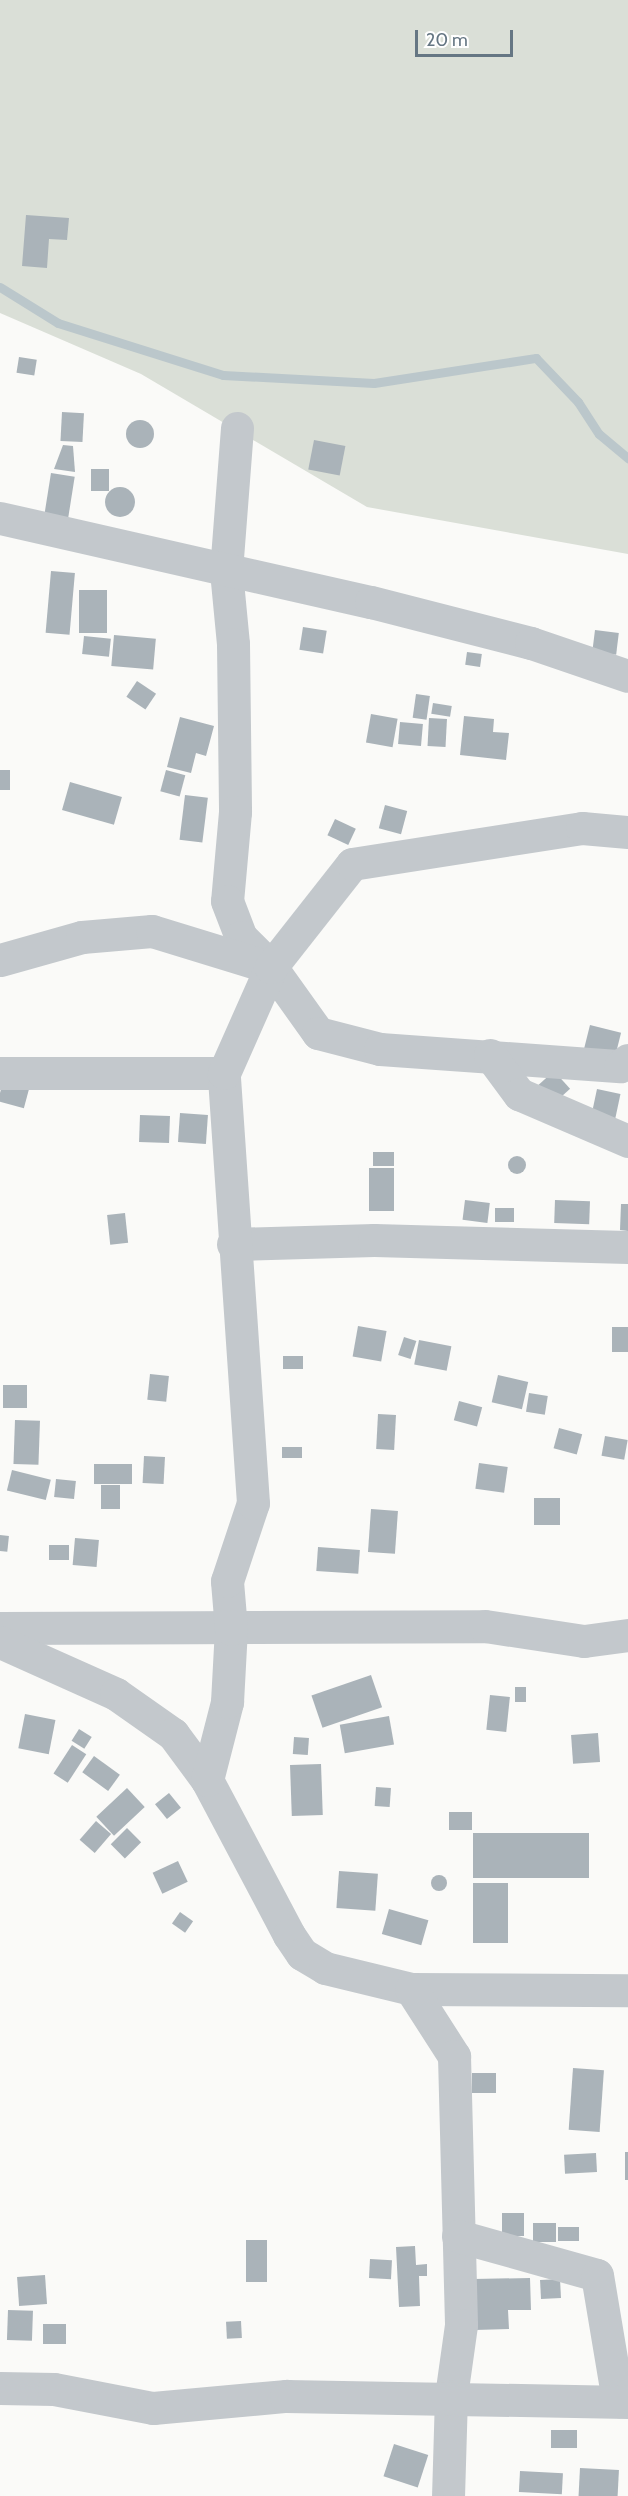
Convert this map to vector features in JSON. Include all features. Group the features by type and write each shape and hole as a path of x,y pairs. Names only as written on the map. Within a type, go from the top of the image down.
{"street":[{"path":"237,428 226,571 233,644 235,812 227,901 241,937 271,967 318,1033 380,1049 620,1066 628,1060"},
{"path":"0,518 520,640 628,676"},
{"path":"207,1780 227,1702 231,1629 227,1581 253,1503 233,1244 224,1073 271,967 352,864 582,828 628,832"},
{"path":"0,960 82,937 152,931 271,967"},
{"path":"490,1055 519,1094 628,1141"},
{"path":"0,1073 224,1073"},
{"path":"233,1244 374,1240 628,1247"},
{"path":"0,1628 231,1629 485,1626 584,1641 628,1635"},
{"path":"0,1642 116,1694 173,1734 207,1780 267,1899 302,1954 362,1981 411,1989 628,1989"},
{"path":"411,1989 454,2056 461,2325 451,2396 448,2496"},
{"path":"0,2388 54,2389 153,2408 286,2396 451,2396 562,2404 623,2401 597,2275 458,2236"}],"shaded area":[{"path":"0,0 628,0 628,554 367,507 141,374 0,313"}],"building":[{"path":"26,215 69,218 67,240 49,239 47,268 22,266"},
{"path":"19,357 37,360 34,376 16,373"},
{"path":"62,412 84,413 82,442 60,441"},
{"path":"140,420 150,424 154,434 150,444 140,448 130,444 126,434 130,424"},
{"path":"314,440 345,446 340,476 308,469"},
{"path":"63,445 73,446 75,472 54,469"},
{"path":"91,469 109,469 109,491 91,491"},
{"path":"51,473 75,477 68,518 44,514"},
{"path":"120,487 131,491 135,502 131,513 120,517 109,513 105,502 109,491"},
{"path":"51,571 75,573 70,635 46,633"},
{"path":"79,590 107,590 107,633 79,633"},
{"path":"303,627 327,631 323,653 299,650"},
{"path":"595,630 619,633 616,655 592,652"},
{"path":"114,635 156,639 153,670 111,666"},
{"path":"84,636 111,639 109,657 82,654"},
{"path":"467,652 482,654 480,667 465,665"},
{"path":"137,681 156,694 145,710 126,697"},
{"path":"416,694 430,696 427,720 413,718"},
{"path":"433,703 452,706 450,717 431,714"},
{"path":"371,714 398,719 393,747 366,743"},
{"path":"464,716 494,719 493,732 509,733 506,760 460,755"},
{"path":"180,717 214,726 206,756 196,753 191,773 167,767"},
{"path":"429,718 447,719 446,747 428,746"},
{"path":"400,722 423,724 421,746 398,744"},
{"path":"0,770 10,770 10,790 0,790"},
{"path":"166,770 185,775 180,796 160,791"},
{"path":"70,782 122,797 114,825 62,810"},
{"path":"185,795 208,798 202,842 180,840"},
{"path":"385,805 407,811 401,834 379,828"},
{"path":"335,819 356,829 348,845 327,835"},
{"path":"590,1025 621,1033 615,1058 584,1050"},
{"path":"554,1071 570,1089 554,1103 538,1085"},
{"path":"4,1078 30,1085 24,1108 0,1102"},
{"path":"597,1089 620,1094 615,1120 591,1115"},
{"path":"180,1113 208,1115 206,1144 178,1142"},
{"path":"140,1115 170,1116 169,1143 139,1142"},
{"path":"373,1152 394,1152 394,1166 373,1166"},
{"path":"517,1156 525,1161 526,1165 521,1173 517,1174 509,1169 508,1165 513,1157"},
{"path":"369,1168 394,1168 394,1211 369,1211"},
{"path":"465,1200 490,1203 487,1223 463,1220"},
{"path":"555,1200 590,1201 589,1224 554,1223"},
{"path":"621,1204 628,1204 628,1231 620,1230"},
{"path":"495,1208 514,1208 514,1222 495,1222"},
{"path":"125,1213 128,1243 110,1245 107,1215"},
{"path":"358,1326 387,1331 381,1362 353,1357"},
{"path":"612,1327 628,1327 628,1352 612,1352"},
{"path":"404,1337 416,1341 410,1359 398,1355"},
{"path":"419,1340 451,1346 447,1371 414,1365"},
{"path":"283,1356 303,1356 303,1369 283,1369"},
{"path":"150,1374 169,1376 166,1402 147,1400"},
{"path":"498,1375 528,1382 522,1409 492,1402"},
{"path":"3,1385 27,1385 27,1408 3,1408"},
{"path":"529,1393 548,1396 545,1415 526,1412"},
{"path":"459,1401 482,1407 477,1427 454,1420"},
{"path":"378,1414 396,1415 394,1450 376,1449"},
{"path":"15,1420 40,1421 38,1465 13,1464"},
{"path":"559,1428 582,1434 577,1454 554,1448"},
{"path":"605,1436 628,1440 624,1460 602,1456"},
{"path":"282,1447 302,1447 302,1458 282,1458"},
{"path":"144,1456 165,1457 164,1484 143,1483"},
{"path":"479,1463 508,1467 504,1493 475,1489"},
{"path":"94,1464 132,1464 132,1484 94,1484"},
{"path":"12,1470 51,1480 46,1500 7,1490"},
{"path":"56,1479 76,1481 74,1499 54,1497"},
{"path":"101,1485 120,1485 120,1509 101,1509"},
{"path":"534,1498 560,1498 560,1525 534,1525"},
{"path":"371,1509 398,1511 395,1554 368,1552"},
{"path":"0,1535 9,1536 7,1552 0,1551"},
{"path":"75,1538 99,1540 97,1567 73,1565"},
{"path":"49,1545 69,1545 69,1560 49,1560"},
{"path":"318,1547 360,1550 358,1574 316,1571"},
{"path":"371,1675 382,1707 323,1728 311,1696"},
{"path":"515,1687 526,1687 526,1702 515,1702"},
{"path":"490,1695 510,1697 506,1732 486,1730"},
{"path":"25,1714 55,1720 49,1754 18,1748"},
{"path":"389,1716 394,1745 345,1753 340,1725"},
{"path":"79,1729 92,1737 84,1749 72,1741"},
{"path":"598,1733 600,1762 573,1764 571,1735"},
{"path":"294,1737 309,1738 308,1755 293,1754"},
{"path":"72,1745 86,1754 68,1783 53,1774"},
{"path":"94,1756 120,1775 108,1791 82,1772"},
{"path":"321,1764 323,1815 292,1816 290,1765"},
{"path":"376,1787 391,1788 390,1807 375,1806"},
{"path":"127,1788 145,1807 114,1836 96,1817"},
{"path":"169,1793 181,1808 167,1819 155,1804"},
{"path":"449,1812 472,1812 472,1830 449,1830"},
{"path":"96,1821 111,1834 95,1853 80,1840"},
{"path":"127,1828 141,1842 125,1858 111,1844"},
{"path":"473,1833 589,1833 589,1878 473,1878"},
{"path":"178,1861 188,1882 162,1894 153,1873"},
{"path":"339,1871 378,1874 375,1911 336,1908"},
{"path":"436,1875 442,1875 447,1883 445,1889 436,1891 431,1886 431,1880"},
{"path":"473,1883 508,1883 508,1943 473,1943"},
{"path":"389,1909 428,1920 421,1945 382,1934"},
{"path":"180,1912 193,1921 185,1933 172,1923"},
{"path":"573,2068 604,2070 600,2132 569,2130"},
{"path":"472,2073 496,2073 496,2093 472,2093"},
{"path":"625,2152 628,2152 628,2180 625,2180"},
{"path":"596,2153 597,2172 565,2174 564,2155"},
{"path":"502,2213 524,2213 524,2236 502,2236"},
{"path":"533,2223 556,2223 556,2242 533,2242"},
{"path":"558,2227 579,2227 579,2241 558,2241"},
{"path":"246,2240 267,2240 267,2282 246,2282"},
{"path":"415,2246 416,2265 427,2264 427,2276 419,2276 420,2306 399,2307 396,2247"},
{"path":"370,2259 392,2260 391,2279 369,2278"},
{"path":"45,2275 47,2304 19,2306 17,2277"},
{"path":"530,2278 531,2310 508,2310 509,2329 475,2330 474,2279"},
{"path":"560,2279 561,2298 541,2299 540,2280"},
{"path":"8,2310 33,2311 32,2341 7,2340"},
{"path":"241,2321 242,2338 227,2339 226,2322"},
{"path":"43,2324 66,2324 66,2344 43,2344"},
{"path":"551,2430 577,2430 577,2448 551,2448"},
{"path":"394,2444 428,2455 418,2487 383,2476"},
{"path":"580,2468 619,2470 618,2496 579,2496"},
{"path":"520,2471 563,2473 562,2494 519,2492"}],"waterway":[{"path":"0,287 58,323 223,375 374,383 536,358 578,402 599,434 628,458"}]}
